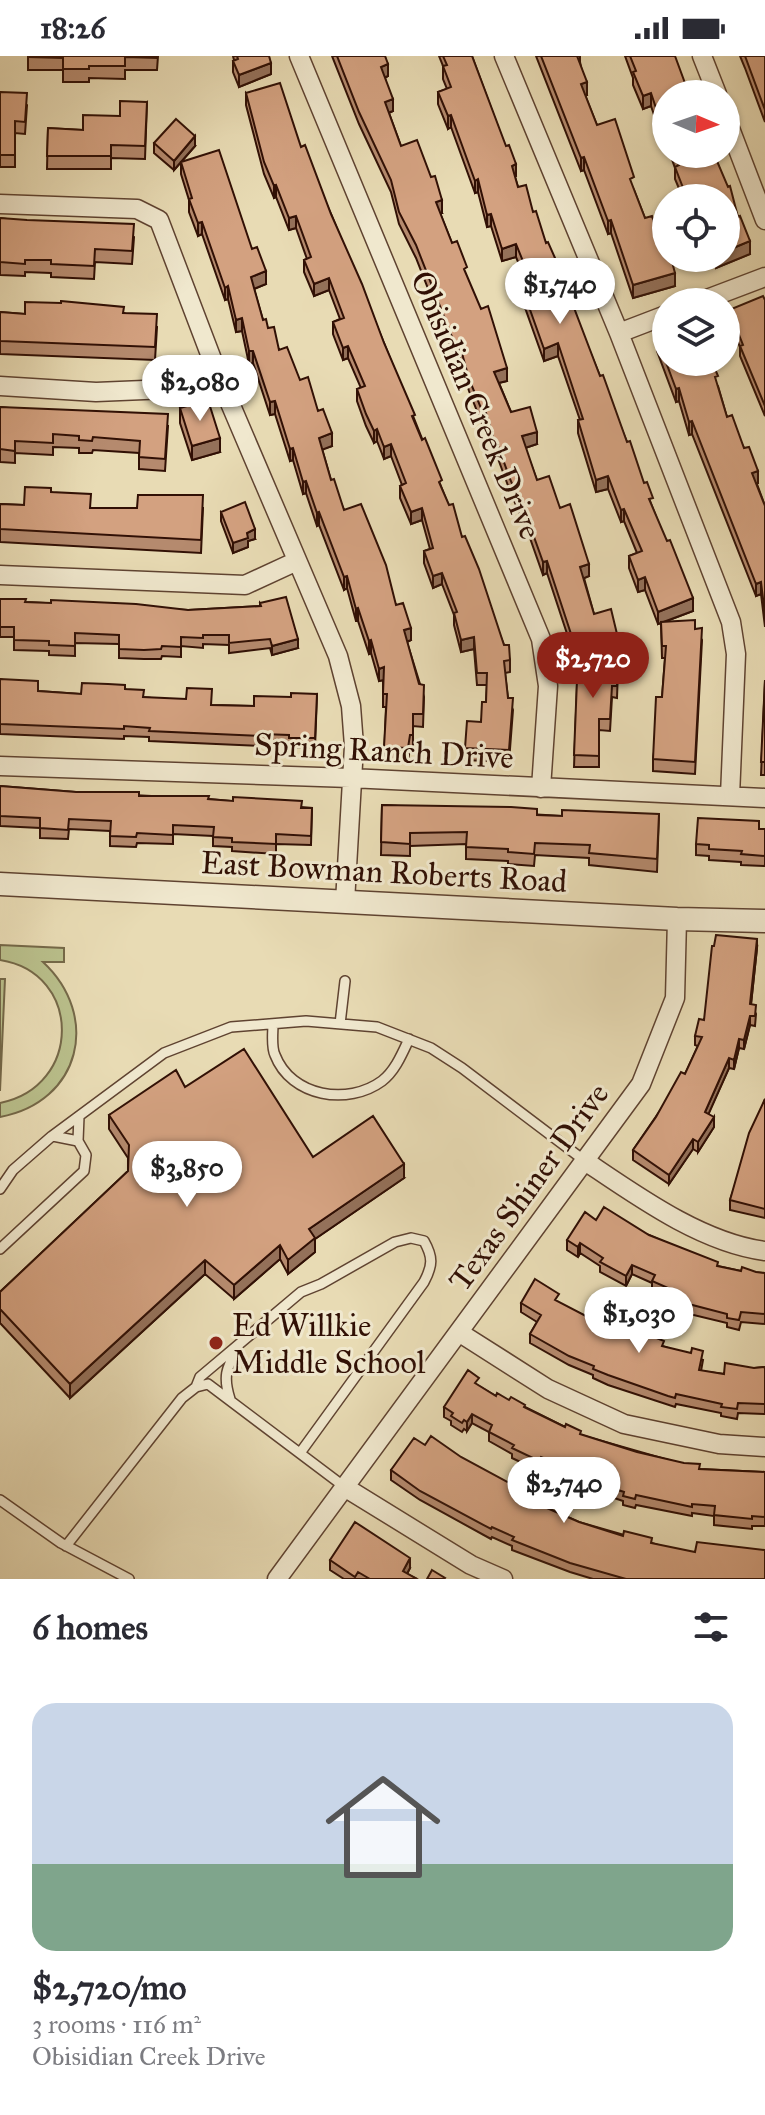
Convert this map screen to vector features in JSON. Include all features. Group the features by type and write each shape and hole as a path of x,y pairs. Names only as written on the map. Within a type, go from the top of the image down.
{"street":[{"name":"Obisidian Creek Drive","path":"299,56 541,639 548,686 541,788"},
{"path":"504,56 619,333 731,622 736,654 730,796"},
{"path":"702,56 711,80"},
{"path":"740,155 765,220"},
{"path":"0,204 137,209 159,220 218,375 338,656 351,706 354,746 345,902"},
{"path":"736,288 765,277"},
{"path":"619,333 652,320"},
{"path":"0,386 96,392 168,389 218,375"},
{"path":"0,575 245,585 297,561"},
{"name":"Spring Ranch Drive","path":"0,766 350,778 765,798"},
{"name":"East Bowman Roberts Road","path":"0,884 765,921"},
{"name":"Texas Shiner Drive","path":"277,1579 641,1084 675,998 677,919"},
{"path":"585,1161 664,1213 744,1249 765,1251"},
{"path":"460,1333 548,1389 624,1424 719,1444 765,1447"},
{"path":"346,1488 471,1565 503,1579"}],"lane":[{"path":"340,1024 345,981"},
{"path":"0,1189 13,1170 52,1136 164,1053 231,1027 306,1021 377,1027 431,1048 585,1161"},
{"path":"273,1024 274,1054 286,1073 301,1085 330,1095 358,1093 381,1081 399,1060 409,1039"},
{"path":"0,1249 84,1171 86,1155 78,1141 79,1116"},
{"path":"52,1136 65,1136 78,1141"},
{"path":"196,1387 200,1377 301,1292 395,1242 411,1238 424,1241 432,1254 432,1268 424,1282 300,1453"},
{"path":"231,1400 225,1377 226,1367 243,1340"},
{"path":"66,1546 182,1398 196,1387 208,1384 346,1488"},
{"path":"0,1500 66,1546 129,1579"}],"green space":[{"path":"0,945 64,948 64,962 43,962 61,984 72,1007 76,1031 74,1054 64,1076 49,1094 27,1108 0,1117 0,1103 27,1093 46,1076 58,1054 62,1030 58,1007 47,986 27,969 0,960"},
{"path":"0,979 5,979 0,1091"}],"building":[{"path":"28,56 157,56 157,58 125,57 125,66 63,69 63,58"},
{"path":"237,56 269,56 271,63 239,75 233,61 238,59"},
{"path":"337,56 385,56 388,64 381,67 393,99 385,102 401,146 417,140 431,177 435,176 442,200 436,202 452,243 457,241 467,267 464,269 481,309 488,306 507,368 494,372 511,412 530,407 537,432 522,436 537,480 549,476 560,508 570,504 589,564 580,567 594,614 611,609 617,634 575,646 547,561 543,562 495,444 486,413 483,413 469,379 460,346 456,347 416,245 399,212 391,180"},
{"path":"443,56 472,56 506,146 509,145 516,164 512,166 518,187 526,185 533,212 536,211 546,243 555,258 600,376 603,375 627,442 630,441 644,483 647,482 653,498 649,499 667,541 670,540 693,598 658,612 645,577 638,580 629,556 642,551 608,476 596,480 578,420 583,419 558,343 544,349 523,290 533,286 516,244 502,249 491,214 487,215 478,179 475,181 451,115 448,116 438,92 451,87 443,66 447,65"},
{"path":"541,56 577,56 587,82 581,84 597,125 615,119 634,177 630,179 645,218 652,216 652,272 675,273 633,285 611,220 608,221 584,157 581,158"},
{"path":"630,56 675,56 684,80 652,80 652,96 651,93 643,96 633,72 636,71"},
{"path":"745,56 765,56 765,110"},
{"path":"280,83 301,147 305,145 415,415 412,416 422,440 425,438 442,480 439,482 449,505 453,504 462,537 465,536 479,569 504,645 509,645 510,660 504,661 508,698 513,698 509,750 465,748 467,721 481,722 482,702 486,702 487,673 477,673 474,637 461,640 454,613 457,612 442,573 433,576 424,551 433,548 422,508 411,512 400,486 406,483 391,444 384,447 377,429 374,431 366,414 357,389 365,386 348,346 343,348 333,322 344,318 329,278 314,284 304,260 311,257 296,216 289,218 264,162 246,93"},
{"path":"0,92 27,93 25,122 15,121 15,155 0,155"},
{"path":"120,101 147,102 145,146 111,145 111,156 47,156 48,128 83,130 83,115 120,116"},
{"path":"176,119 195,136 174,161 154,143"},
{"path":"219,150 252,249 257,247 266,271 251,277 263,320 266,319 268,328 274,327 279,350 287,347 300,380 308,377 318,411 323,409 332,433 319,438 331,480 334,479 344,510 361,504 386,565 396,605 403,603 411,628 404,630 419,684 424,685 423,714 413,714 413,735 410,735 408,748 384,747 387,694 383,694 384,667 379,669 347,576 344,577 306,481 303,482 275,401 270,402 253,351 249,351 242,318 236,320 228,286 225,288 202,222 198,223 189,199 192,198 181,162"},
{"path":"675,168 720,168 727,184 682,184"},
{"path":"740,216 750,241 740,245"},
{"path":"0,218 134,224 132,251 95,249 94,266 51,264 51,260 25,260 25,264 0,262"},
{"path":"763,296 765,300 765,406 740,346 743,345 740,338 740,305"},
{"path":"61,301 124,307 123,313 157,314 155,347 0,341 0,312 25,314 25,302"},
{"path":"671,376 718,376 715,377 727,417 732,415 744,448 749,447 758,471 752,473 765,506 765,615 761,582 756,584 692,421 689,422 679,388 676,389"},
{"path":"208,400 220,438 192,446 180,408"},
{"path":"0,407 168,414 165,459 139,457 140,441 93,437 92,441 79,440 79,436 53,434 53,443 15,441 15,451 0,449"},
{"path":"25,487 91,494 90,508 137,508 138,495 203,495 201,540 0,529 0,504 24,505"},
{"path":"245,502 255,529 247,533 248,538 233,543 221,512"},
{"path":"286,597 298,639 272,646 270,639 229,643 229,635 203,635 203,638 181,637 181,647 119,649 119,635 75,633 75,646 49,645 49,641 14,640 14,627 0,627 0,599 136,604 188,610 261,606 260,603"},
{"path":"695,620 695,629 702,628 695,762 653,759 656,697 662,697 666,646 662,646 661,622"},
{"path":"578,655 618,657 617,686 612,686 610,719 599,719 599,756 574,755"},
{"path":"0,679 38,681 38,691 81,694 82,683 125,685 125,689 144,690 143,697 186,699 187,688 212,689 211,705 254,706 254,696 317,694 315,738 149,731 150,728 124,726 124,729 0,724"},
{"path":"765,680 765,762 761,762"},
{"path":"0,786 76,792 139,792 139,796 209,796 208,799 233,801 233,797 302,801 301,808 312,808 311,836 276,834 276,844 232,842 232,838 213,837 214,827 173,825 173,835 137,833 136,837 110,836 111,821 69,819 68,830 40,828 40,818 0,816"},
{"path":"382,805 511,807 537,809 537,815 562,816 562,810 659,814 657,859 589,853 590,845 535,843 534,854 466,847 467,832 410,833 410,844 381,842"},
{"path":"698,818 759,821 759,829 765,829 765,856 709,849 709,845 696,844"},
{"path":"716,935 757,939 750,1004 756,1005 755,1016 750,1016 744,1040 739,1039 734,1060 729,1058 705,1112 714,1117 698,1142 693,1139 669,1175 633,1150 681,1072 685,1074 702,1037 695,1036 699,1019 704,1020 712,946"},
{"path":"244,1049 313,1157 373,1116 404,1164 309,1229 315,1238 288,1260 280,1245 234,1285 205,1260 70,1384 0,1309 0,1292 128,1171 129,1145 109,1115 176,1070 185,1087"},
{"path":"765,1099 765,1209 730,1200 749,1133"},
{"path":"604,1207 649,1235 718,1262 717,1266 741,1271 742,1267 765,1273 765,1314 741,1312 739,1320 681,1302 673,1297 675,1291 652,1281 655,1275 632,1265 626,1276 600,1262 603,1258 580,1243 578,1247 567,1240 585,1212 596,1220"},
{"path":"535,1279 559,1294 555,1300 607,1327 610,1319 664,1341 662,1346 691,1353 692,1348 703,1351 699,1370 724,1374 725,1363 765,1367 765,1404 738,1403 737,1409 676,1394 675,1398 608,1375 569,1356 530,1334 541,1315 521,1303"},
{"path":"468,1370 479,1378 475,1383 496,1396 497,1393 509,1400 511,1397 524,1407 565,1427 566,1424 581,1431 580,1434 637,1452 700,1464 699,1469 765,1472 765,1517 752,1516 752,1519 714,1515 715,1506 692,1504 692,1507 636,1495 635,1499 623,1496 624,1492 588,1480 590,1473 569,1463 567,1468 541,1457 539,1461 512,1448 514,1445 489,1432 492,1425 472,1414 467,1422 464,1420 462,1423 444,1407"},
{"path":"431,1436 461,1457 513,1485 510,1492 579,1522 623,1536 624,1531 652,1538 651,1543 695,1552 697,1542 765,1550 765,1579 626,1579 570,1563 512,1540 514,1537 491,1529 420,1491 391,1470 414,1438 425,1445"},
{"path":"355,1522 410,1558 403,1571 417,1579 370,1579 358,1572 355,1577 330,1560"},
{"path":"432,1570 445,1578 427,1579"}],"place":[{"name":"Ed Willkie Middle School","path":"216,1343"}]}
